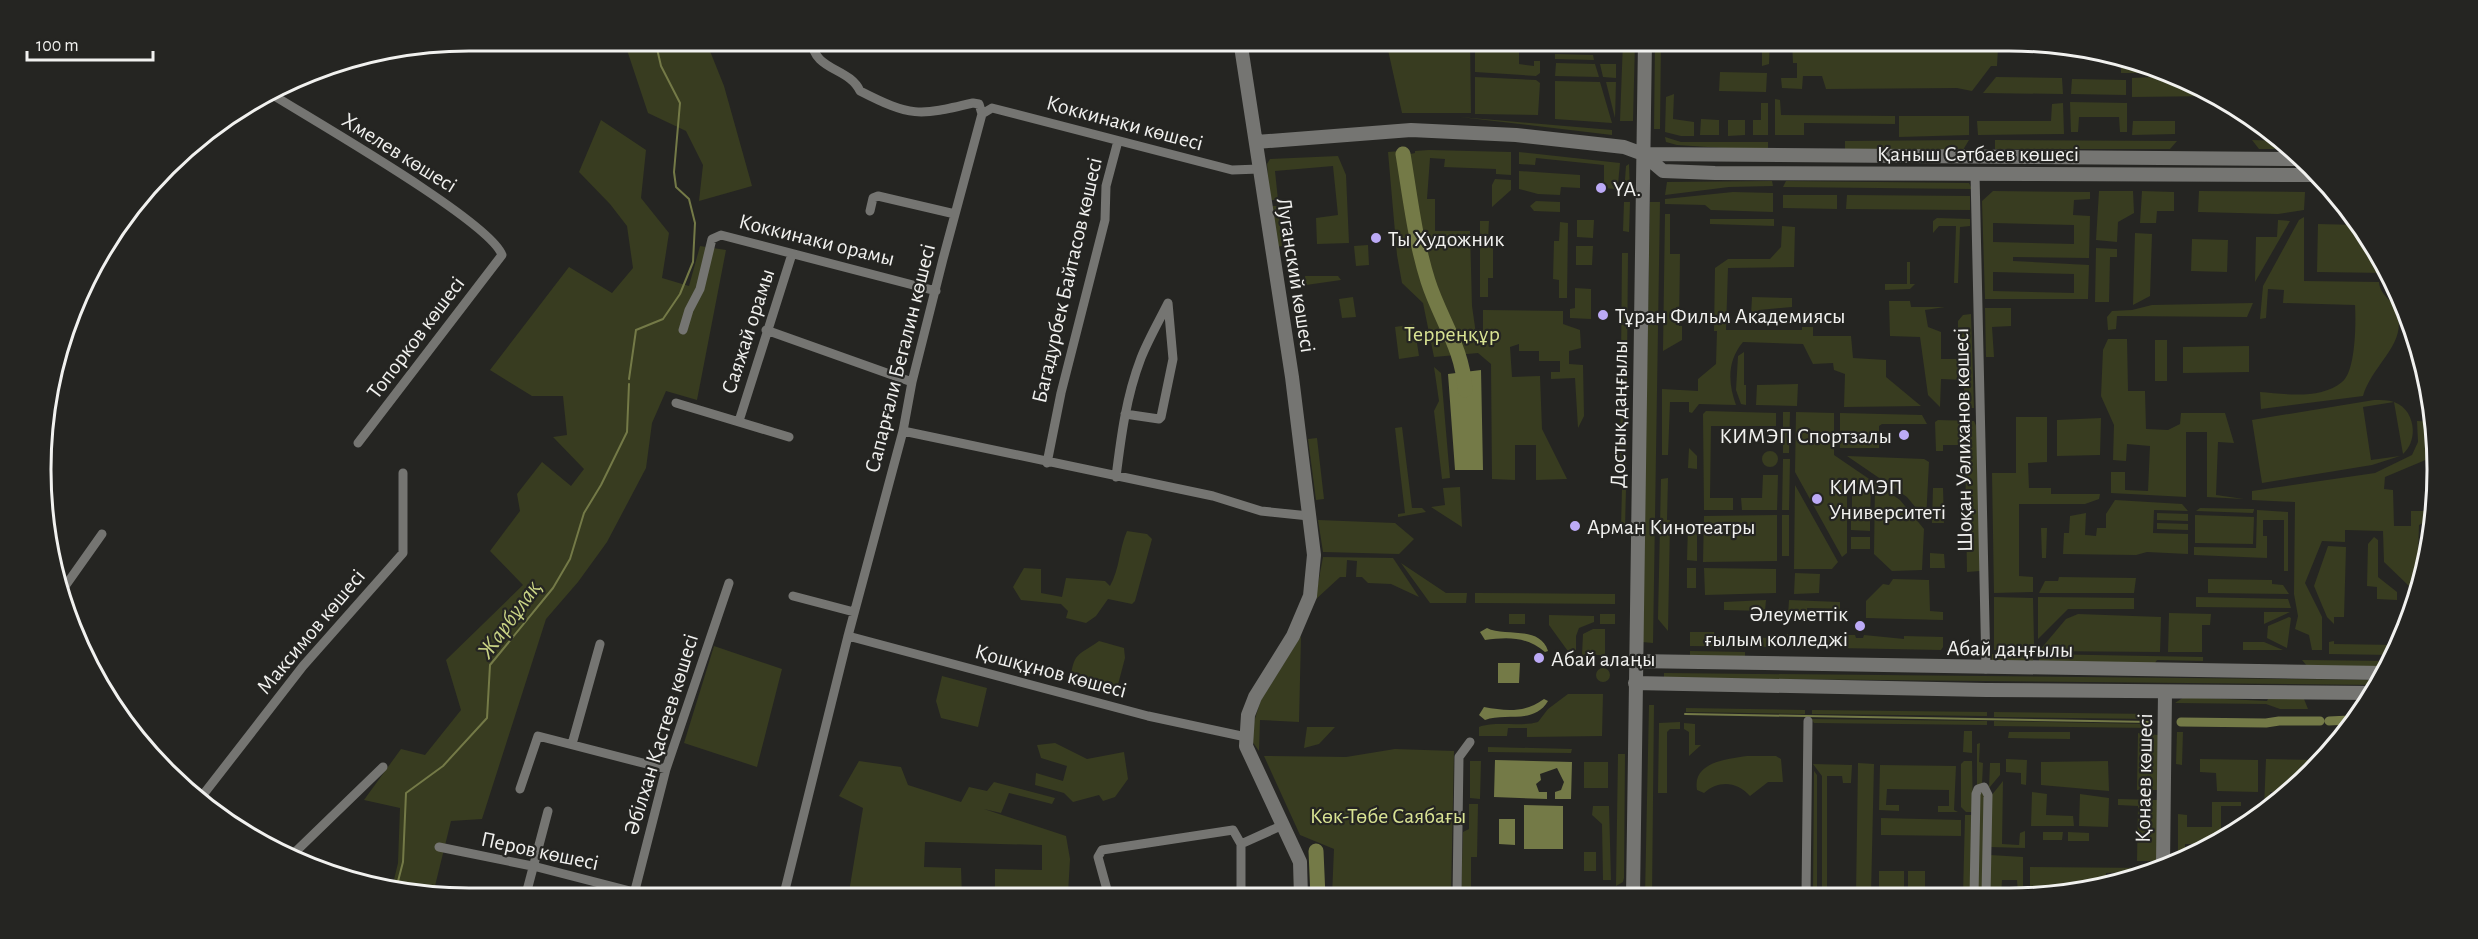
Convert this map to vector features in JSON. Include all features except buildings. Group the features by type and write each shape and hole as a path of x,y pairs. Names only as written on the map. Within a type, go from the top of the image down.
{"main road":[{"name":"Луганский көшесі","path":"1242,51 1292,377 1314,555 1310,596 1293,636 1261,684 1248,715 1246,737"},
{"name":"Достық даңғылы","path":"1633,888 1645,51"},
{"name":"Қаныш Сәтбаев көшесі","path":"1256,142 1444,131 1531,136 1624,147 1643,154 2288,159"},
{"name":"Қаныш Сәтбаев көшесі","path":"1643,154 1663,171 2306,176"},
{"name":"Абай даңғылы","path":"1635,661 1986,669 2374,673"},
{"name":"Абай даңғылы","path":"1635,683 2362,693"},
{"name":"Қонаев көшесі","path":"2163,858 2165,692"},
{"path":"1246,737 1251,759 1300,862 1300,888"}],"street":[{"path":"815,51 816,57 821,62 856,82 860,91 900,111 930,113 973,103 979,104 982,114"},
{"name":"Хмелев көшесі","path":"277,98 462,214 499,245 502,255"},
{"name":"Коккинаки көшесі","path":"982,114 992,108 1232,170 1259,170"},
{"name":"Сапарғали Бегалин көшесі","path":"785,888 854,612 903,431 912,382 982,114"},
{"name":"Багадурбек Байтасов көшесі","path":"1047,463 1061,393 1105,220 1106,186 1118,141"},
{"name":"Шоқан Уәлиханов көшесі","path":"1975,174 1986,669"},
{"path":"870,211 873,198 878,196 955,214"},
{"name":"Коккинаки орамы","path":"683,330 689,310 700,289 712,239 721,235 771,246 792,254 936,291"},
{"name":"Саяжай орамы","path":"739,421 792,254"},
{"name":"Топорков көшесі","path":"358,443 502,255"},
{"path":"1116,477 1125,414 1141,358 1168,303 1173,359 1161,417 1159,419 1125,414"},
{"path":"766,330 912,382"},
{"path":"676,403 789,436"},
{"path":"903,431 1213,496 1261,511 1309,516"},
{"name":"Максимов көшесі","path":"204,793 303,666 403,553 403,473"},
{"path":"67,584 102,534"},
{"name":"Әбілхан Қастеев көшесі","path":"635,888 666,769 729,583"},
{"path":"793,596 854,612"},
{"name":"Қошқұнов көшесі","path":"848,636 1152,717 1246,737"},
{"path":"572,744 600,644"},
{"path":"1806,888 1808,721"},
{"path":"520,789 538,736 666,769"},
{"path":"1456,888 1459,757 1470,742"},
{"path":"297,851 383,767"},
{"path":"1974,888 1976,794 1978,789 1984,788 1988,795 1986,888"},
{"path":"528,888 548,811"},
{"path":"1241,844 1283,825"},
{"path":"1107,888 1098,857 1102,850 1233,830 1241,844 1241,888"},
{"name":"Перов көшесі","path":"439,847 534,866 609,888"}],"green space":[{"path":"627,51 710,51 724,86 752,186 699,201 703,165 686,131 648,113"},
{"path":"1388,51 1470,51 1471,113 1402,113"},
{"path":"1475,51 1519,51 1519,64 1534,66 1534,61 1540,61 1540,73 1536,76 1475,72"},
{"path":"1623,51 1635,51 1633,121 1620,121"},
{"path":"1655,51 1661,51 1660,129 1654,129"},
{"path":"1762,51 1770,51 1769,64 1762,66"},
{"path":"1792,51 1998,51 1997,66 1991,66 1972,91 1957,88 1826,89 1822,76 1803,76 1802,89 1782,88 1781,78 1797,78 1797,63 1793,63"},
{"path":"1555,54 1593,55 1594,60 1555,59"},
{"path":"1556,63 1595,64 1599,77 1555,76"},
{"path":"1600,64 1616,64 1616,78 1603,77"},
{"path":"2121,66 2143,73 2121,73"},
{"path":"1720,72 1767,73 1766,92 1719,91"},
{"path":"1475,77 1536,80 1540,83 1538,115 1475,114"},
{"path":"1996,77 2062,78 2063,94 1983,93"},
{"path":"2153,77 2198,96 2132,97 2132,78"},
{"path":"2072,79 2126,80 2126,95 2071,94"},
{"path":"1555,81 1600,82 1612,123 1555,119"},
{"path":"1606,82 1616,82 1615,118"},
{"path":"1674,94 1673,119 1694,122 1694,136 1665,132 1666,97"},
{"path":"1775,99 1780,100 1781,115 1895,116 1895,124 1804,123 1804,135 1775,135"},
{"path":"2070,102 2127,103 2127,132 2120,132 2119,117 2079,117 2078,132 2071,132"},
{"path":"1761,103 1768,103 1768,135 1753,135 1753,120 1761,120"},
{"path":"2063,103 2064,134 1978,135 1977,121 2051,121 2052,104"},
{"path":"1899,116 1969,116 1969,135 1899,137"},
{"path":"1460,117 1612,130 1612,135"},
{"path":"1701,119 1719,120 1719,135 1700,135"},
{"path":"601,120 646,150 641,198 669,233 662,278 689,286 700,246 726,250 697,400 666,391 652,423 646,468 607,542 578,582 546,619 482,819 451,821 435,886 394,881 398,863 400,808 364,800 401,749 425,755 461,710 446,660 523,585 490,551 520,511 517,494 542,462 571,486 584,469 553,437 567,435 563,396 532,396 490,370 569,267 612,293 633,268 627,226 610,204 579,172"},
{"path":"1728,120 1745,120 1745,135 1728,136"},
{"path":"2133,121 2175,121 2175,134 2132,135"},
{"path":"1665,137 1681,142 1768,142 1768,151 1677,145 1666,142"},
{"path":"1969,140 1963,150 1845,151 1845,141"},
{"path":"1995,140 2177,141 2170,149 1995,149"},
{"path":"2252,140 2267,141 2277,149 2259,149"},
{"name":"Терреңқұр","path":"1400,151 1401,156 1415,153 1415,151 1511,152 1511,175 1496,174 1496,169 1444,167 1445,159 1430,158 1427,199 1435,199 1435,231 1470,231 1472,306 1476,334 1483,334 1483,310 1563,311 1563,324 1580,330 1581,348 1569,351 1569,364 1583,365 1584,416 1578,428 1575,378 1551,379 1551,372 1560,372 1560,361 1539,361 1539,351 1519,351 1519,344 1510,347 1512,377 1540,376 1542,429 1567,479 1536,480 1536,445 1515,445 1515,480 1492,479 1491,364 1478,353 1434,357 1423,303 1402,283 1397,255 1388,152"},
{"path":"1519,152 1620,163 1617,195 1615,189 1604,188 1604,165 1536,158 1535,165 1519,164"},
{"path":"1338,156 1346,175 1349,243 1317,244 1316,218 1338,215 1333,166 1275,171 1278,200 1270,200 1267,164 1270,159"},
{"path":"1629,164 1630,194 1624,193 1626,166"},
{"path":"1519,171 1580,175 1580,188 1561,187 1560,195 1538,194 1519,189"},
{"path":"1495,179 1511,180 1511,190 1492,207 1492,185"},
{"path":"1772,181 1773,186 1729,187 1665,195 1667,182"},
{"path":"1786,181 1969,183 1972,189 1783,187"},
{"path":"1993,191 2090,192 2090,199 2074,200 2073,215 2090,216 2089,258 2013,257 2013,261 2089,265 2088,299 1985,299 1982,201","holes":["1993,223 2074,225 2074,244 1993,242","1993,272 2074,274 2074,293 1993,291"]},
{"path":"2099,191 2133,191 2134,213 2118,222 2117,242 2096,240"},
{"path":"2142,191 2174,192 2174,211 2157,211 2156,223 2140,223"},
{"path":"2199,191 2305,192 2304,210 2278,214 2198,212"},
{"path":"1733,192 1773,193 1773,212 1711,210 1705,205 1665,204 1665,199"},
{"path":"1783,195 1837,195 1837,209 1783,208"},
{"path":"1847,195 1970,196 1970,210 1846,209"},
{"path":"1536,201 1560,202 1560,212 1534,211 1530,206"},
{"path":"1624,202 1630,202 1629,232 1623,231"},
{"path":"1650,202 1660,202 1653,643 1642,642"},
{"path":"1271,206 1278,206 1282,246 1276,247"},
{"path":"1665,214 1670,214 1670,254 1680,254 1679,326 1682,326 1682,340 1663,351"},
{"path":"2304,217 2304,281 2379,282 2382,292 2393,305 2398,317 2397,336 2367,385 2363,396 2261,409 2260,392 2313,394 2333,388 2347,376 2353,357 2355,305 2283,303 2284,290 2268,289 2266,318 2260,319 2263,286 2299,220"},
{"path":"1937,218 1970,219 1970,226 1960,227 1958,283 1954,283 1956,226 1939,226 1933,233 1933,221"},
{"path":"1710,219 1774,219 1774,226 1710,224"},
{"path":"1577,220 1594,220 1593,238 1577,237"},
{"path":"2278,220 2290,221 2255,282 2256,237 2277,237"},
{"path":"1480,221 1489,221 1488,240 1493,240 1493,278 1488,278 1488,297 1480,297"},
{"path":"1560,222 1568,223 1567,298 1559,298 1559,280 1553,279 1554,241 1559,241"},
{"path":"2318,224 2348,225 2378,273 2317,272"},
{"path":"1782,226 1795,227 1794,267 1728,268 1726,330 1802,330 1802,327 1813,327 1813,336 1851,336 1853,358 1886,360 1886,377 1921,406 1844,407 1845,374 1834,370 1833,363 1813,364 1803,344 1743,342 1734,357 1730,372 1731,389 1736,405 1699,404 1692,413 1689,412 1689,402 1670,402 1668,455 1662,455 1662,389 1698,391 1698,379 1716,364 1715,268 1728,259 1770,259 1781,247"},
{"path":"2135,233 2152,234 2150,296 2133,305"},
{"path":"2192,239 2228,240 2227,272 2191,271"},
{"path":"1368,245 1369,265 1356,266 1354,246"},
{"path":"1576,246 1593,246 1592,265 1576,265"},
{"path":"2096,248 2117,249 2117,257 2110,257 2109,302 2095,302"},
{"path":"1622,253 1628,253 1626,482 1622,482 1620,478"},
{"path":"1907,262 1910,262 1910,284 1915,284 1910,289 1885,290 1885,284 1907,284"},
{"path":"1305,276 1338,276 1341,280 1306,285"},
{"path":"1575,288 1591,289 1591,319 1570,318 1570,309 1575,308"},
{"path":"1353,297 1356,317 1342,318 1339,299"},
{"path":"1752,297 1792,298 1792,307 1759,310 1751,315"},
{"path":"1889,301 1910,301 1911,307 1945,307 1925,310 1928,327 1941,332 1941,359 1958,359 1958,321 1963,315 1971,314 1974,408 1964,408 1964,380 1941,379 1940,407 1928,395 1920,337 1890,336"},
{"path":"2253,303 2247,317 2117,316 2116,329 2108,330 2107,317 2112,311 2132,310 2152,305"},
{"path":"1985,308 2011,308 2011,326 1992,327 1994,357 1986,357"},
{"path":"1414,324 1419,356 1399,359 1395,327"},
{"path":"2108,339 2127,339 2128,391 2145,391 2146,429 2168,430 2180,424 2181,413 2225,413 2234,443 2218,442 2216,495 2244,499 2207,497 2207,432 2186,432 2186,497 2111,493 2111,472 2125,472 2125,490 2148,491 2150,446 2127,444 2126,461 2113,460 2114,425 2101,396 2103,350"},
{"path":"2155,340 2167,340 2167,381 2155,381"},
{"path":"2249,346 2249,372 2183,373 2183,347"},
{"path":"1744,352 1746,405 1741,404 1736,390 1738,356"},
{"path":"1434,367 1441,373 1450,478 1442,479 1434,411 1439,401"},
{"path":"1798,384 1797,406 1756,405 1757,385"},
{"path":"2374,400 2394,402 2363,407 2371,460 2400,456 2372,465 2262,483 2252,420"},
{"path":"2394,402 2407,411 2412,425 2411,441 2403,454"},
{"path":"1706,411 1776,413 1776,426 1711,426 1710,498 1733,498 1733,510 1704,510 1703,414"},
{"path":"1783,412 1790,412 1789,453 1783,453"},
{"path":"1796,412 1834,413 1834,455 1900,500 1924,529 1922,570 1892,571 1874,554 1875,485 1847,484 1847,553 1842,557 1795,472"},
{"path":"1840,413 1922,415 1927,424 1882,424 1879,426 1879,448 1840,448"},
{"path":"2016,417 2047,417 2047,462 2028,463 2029,488 2051,488 2051,494 2100,494 2099,499 2085,504 2019,504 2019,576 2033,577 2033,592 1994,593 1992,473 2016,473"},
{"path":"2101,418 2100,455 2057,456 2057,420"},
{"path":"1938,420 1974,421 1977,428 1980,571 1967,572 1965,445 1943,445 1943,451 1936,451 1935,422"},
{"path":"2417,421 2424,421 2427,460 2385,477 2384,489 2393,490 2394,526 2411,526 2411,511 2424,511 2423,523 2419,525 2418,555 2409,591 2409,586 2384,562 2383,531 2345,530 2345,542 2322,541 2305,583 2322,617 2322,650 2312,650 2309,635 2295,629 2298,616 2294,594 2295,502 2252,500 2252,491 2375,473 2412,455 2418,442"},
{"path":"1402,427 1412,508 1422,508 1426,512 1398,517 1398,514 1405,513 1395,428"},
{"path":"1317,438 1324,499 1316,500 1308,439"},
{"path":"1689,448 1697,456 1697,469 1688,468"},
{"path":"1770,451 1776,453 1778,459 1776,465 1770,467 1764,465 1762,459 1764,453"},
{"path":"1847,456 1924,459 1929,462 1926,520 1907,497"},
{"path":"1783,459 1790,459 1789,510 1782,510"},
{"path":"1763,475 1778,475 1777,510 1742,510 1741,498 1762,498"},
{"path":"1668,478 1667,520 1670,520 1668,631 1658,619 1661,479"},
{"path":"1795,485 1838,562 1832,569 1794,569"},
{"path":"1460,487 1462,527 1431,507 1445,505 1443,488"},
{"path":"1622,487 1626,488 1625,528 1621,528"},
{"path":"1933,488 1943,488 1944,523 1932,523"},
{"path":"1852,489 1871,489 1870,514 1852,514"},
{"path":"2115,500 2182,504 2188,511 2154,510 2153,533 2188,534 2188,554 2147,552 2136,555 2063,554 2064,533 2069,533 2070,516 2086,513 2085,535 2096,536 2097,528 2106,528 2106,514"},
{"path":"2200,508 2254,510 2253,513 2196,511"},
{"path":"2257,510 2288,512 2288,571 2284,571 2284,520 2263,520 2263,536 2267,536 2267,558 2194,555 2194,547 2256,548"},
{"path":"2157,513 2188,514 2188,521 2157,520"},
{"path":"1777,515 1777,561 1703,562 1704,516"},
{"path":"1782,515 1789,515 1789,556 1782,556"},
{"path":"2195,515 2254,517 2253,544 2195,543"},
{"path":"1851,519 1870,519 1870,531 1851,530"},
{"path":"1318,520 1395,523 1414,539 1399,554 1323,552"},
{"path":"2157,523 2188,524 2188,530 2157,529"},
{"path":"1688,525 1697,525 1697,561 1687,560"},
{"path":"2041,528 2047,528 2046,558 2042,558"},
{"path":"1127,531 1147,534 1152,539 1135,601 1132,604 1108,599 1096,616 1086,623 1066,618 1068,611 1061,604 1021,600 1013,587 1024,568 1041,569 1041,593 1062,597 1066,578 1105,581 1110,586"},
{"path":"1851,537 1870,537 1870,549 1851,549"},
{"path":"2374,537 2378,540 2378,577 2397,592 2397,600 2377,599 2377,587 2367,586 2368,544"},
{"path":"2328,546 2346,547 2344,617 2334,617 2334,624 2327,617 2314,586"},
{"path":"1930,553 1944,554 1945,568 1930,568"},
{"path":"1323,557 1393,558 1419,597 1391,584 1368,583 1362,577 1356,577 1357,561 1347,560 1346,577 1340,577 1315,600"},
{"path":"1401,563 1446,593 1467,593 1466,603 1430,603"},
{"path":"1687,568 1696,568 1696,588 1687,588"},
{"path":"1704,568 1776,569 1776,593 1705,595"},
{"path":"1795,573 1820,574 1819,593 1794,594"},
{"path":"2059,577 2136,578 2134,593 2039,593 2045,581 2058,581"},
{"path":"1893,579 1929,580 1930,611 1943,612 1943,620 1866,618 1866,601 1883,584 1889,585"},
{"path":"2208,579 2272,580 2272,584 2283,585 2289,594 2208,593"},
{"path":"1475,593 1615,594 1615,604 1475,603"},
{"path":"1994,597 2033,598 2034,644 2029,650 1994,650"},
{"path":"2038,597 2134,598 2134,609 2068,609 2038,639"},
{"path":"2196,597 2288,599 2291,608 2196,607"},
{"path":"1766,600 1765,611 1724,610 1724,602"},
{"path":"1789,600 1840,602 1840,609 1807,608 1807,617 1788,616"},
{"path":"2264,612 2290,612 2264,624"},
{"path":"2169,613 2211,614 2210,625 2202,625 2202,652 2168,652"},
{"path":"1509,614 1525,614 1525,624 1509,624"},
{"path":"1600,614 1615,614 1615,624 1600,624"},
{"path":"2078,614 2161,617 2160,652 2039,651 2066,619"},
{"path":"1549,615 1594,616 1594,622 1579,628 1576,636 1576,650 1570,654 1549,625"},
{"path":"2291,618 2287,648 2267,638 2268,626"},
{"path":"1593,629 1605,629 1605,655 1582,655 1583,634"},
{"path":"1690,632 1714,632 1715,637 1779,638 1778,647 1690,646"},
{"path":"1787,634 1826,637 1826,635 1855,635 1856,638 1863,638 1864,635 1904,639 1904,636 1943,637 1943,647 1941,650 1787,647"},
{"path":"1301,636 1299,722 1260,720 1259,751 1249,737 1261,700"},
{"path":"1099,641 1124,648 1125,658 1115,696 1070,682 1075,660"},
{"path":"2243,642 2264,642 2283,650 2243,650"},
{"path":"2329,642 2388,645 2384,655 2329,654"},
{"path":"714,646 782,669 757,767 684,743"},
{"path":"1690,651 1745,652 1745,658 1690,657"},
{"path":"1991,654 2033,655 2033,662 1992,661"},
{"path":"2039,654 2203,657 2203,661 2157,660 2154,664 2039,662"},
{"path":"2302,660 2381,661 2378,667 2307,666"},
{"path":"1600,668 1606,668 1610,675 1606,682 1600,682 1596,678 1596,672"},
{"path":"1664,673 2370,680 2367,685 1664,678"},
{"path":"942,676 987,688 978,727 941,718 936,701"},
{"path":"1568,694 1603,694 1602,736 1527,737 1527,728 1508,728 1507,736 1479,736 1479,727 1485,725 1538,722 1548,709"},
{"path":"2184,697 2267,701 2269,697 2304,699 2308,709 2280,709 2266,704 2175,703"},
{"path":"1649,705 1654,705 1652,888 1645,888"},
{"path":"1686,708 1805,710 1805,714 1686,712"},
{"path":"1812,710 1987,712 1987,716 1812,714"},
{"path":"1994,712 2150,714 2150,719 1994,717"},
{"path":"1811,719 1987,721 1987,725 1814,723"},
{"path":"1994,721 2150,724 2150,728 1994,726"},
{"path":"1680,722 1680,729 1670,729 1667,732 1667,793 1658,793 1659,723"},
{"path":"1684,723 1695,724 1695,745 1701,745 1689,756 1689,732 1684,729"},
{"path":"1307,727 1335,727 1319,744 1304,748"},
{"path":"1964,731 1972,731 1972,753 1963,752"},
{"path":"2009,732 2070,732 2070,739 2008,738"},
{"path":"2177,732 2183,732 2182,765 2176,764"},
{"path":"2138,733 2158,735 2157,790 2137,790"},
{"path":"1055,743 1087,759 1124,752 1128,779 1115,797 1103,801 1099,795 1073,802 1064,793 1035,785 1036,773 1063,781 1067,766 1041,758 1037,745"},
{"path":"1980,743 1979,762 1983,763 1982,784 1977,786 1977,744"},
{"path":"1488,747 1572,749 1571,753 1488,752"},
{"name":"Көк-Төбе Саябағы","path":"1395,749 1454,751 1451,888 1332,888 1334,849 1300,835 1264,756 1346,757"},
{"path":"1618,754 1625,754 1624,878 1623,882 1616,886"},
{"path":"1747,756 1776,756 1781,759 1783,782 1768,782 1750,796 1739,787 1727,784 1715,786 1704,793 1697,790 1697,781 1705,768 1721,761"},
{"path":"2006,759 2027,760 2026,785 2021,784 2021,773 2006,772"},
{"path":"2200,759 2258,760 2258,792 2217,791 2216,773 2200,772"},
{"path":"2266,759 2309,760 2274,792 2270,792 2270,796 2264,801"},
{"path":"859,761 901,767 908,785 961,802 969,787 987,791 994,782 1055,798 1052,804 1009,793 1001,813 984,809 1066,836 1070,859 1068,888 995,888 995,869 1042,870 1042,845 925,842 924,867 961,868 962,888 850,888 863,808 839,796"},
{"path":"1470,761 1481,761 1480,799 1470,798"},
{"path":"1964,761 1972,761 1973,812 1966,812 1961,807 1961,764"},
{"path":"2108,761 2109,791 2041,785 2041,762"},
{"path":"1584,762 1608,762 1608,788 1584,788"},
{"path":"1858,763 1874,764 1871,888 1856,888"},
{"path":"1990,763 2000,763 2000,775 1989,788"},
{"path":"1813,764 1852,765 1851,783 1843,783 1842,776 1827,776 1827,888 1822,888 1822,776"},
{"path":"1880,765 1956,766 1954,810 1958,812 1938,812 1938,806 1949,806 1949,790 1887,789 1886,805 1899,805 1899,811 1879,810"},
{"path":"1814,771 1817,775 1817,888 1813,888"},
{"path":"2003,781 2002,844 2019,845 2020,833 2025,831 2025,848 1990,847 1991,796"},
{"path":"1983,790 1986,793 1982,888 1976,888 1979,793"},
{"path":"2032,792 2047,794 2046,815 2073,816 2074,826 2031,826"},
{"path":"2080,794 2109,798 2108,827 2079,826"},
{"path":"2118,799 2157,800 2157,861 2137,861 2138,806 2118,805"},
{"path":"2212,802 2241,802 2241,806 2221,806 2221,830 2196,844 2185,844 2185,849 2178,852 2178,814 2187,815 2187,827 2212,827"},
{"path":"1469,804 1478,804 1477,857 1471,857 1471,888 1461,888 1463,832 1469,829"},
{"path":"1593,806 1609,806 1611,880 1603,880 1602,824 1592,815"},
{"path":"1965,815 1976,815 1974,888 1963,888"},
{"path":"1881,818 1961,820 1961,836 1881,835"},
{"path":"2043,832 2063,832 2062,840 2043,840"},
{"path":"2068,832 2089,833 2089,841 2068,841"},
{"path":"1584,852 1596,852 1596,871 1584,871"},
{"path":"1990,855 2023,857 2023,887 2018,888 2017,880 2002,880 2001,888 1989,888"},
{"path":"2030,867 2137,868 2122,873 2106,873 2106,876 2090,880 2030,887"},
{"path":"1879,871 1904,871 1904,887 1879,887"},
{"path":"1908,871 1925,871 1925,888 1908,888"}],"shaded area":[{"path":"1481,370 1483,470 1455,470 1448,374"},
{"path":"1487,628 1494,631 1530,635 1544,643 1548,651 1545,652 1523,640 1501,638 1485,640 1480,632"},
{"path":"1498,663 1520,663 1519,683 1498,683"},
{"path":"1544,699 1548,701 1542,708 1527,715 1485,720 1479,715 1484,707 1515,710 1530,707"},
{"path":"1495,760 1572,762 1571,799 1555,799 1555,792 1561,790 1564,782 1557,768 1540,774 1541,780 1536,784 1539,792 1547,792 1547,799 1494,797"},
{"path":"1524,805 1563,806 1563,849 1524,849"},
{"path":"1499,819 1515,819 1515,845 1499,844"}],"waterway":[{"name":"Жарбұлақ","path":"629,379 636,330 663,319 680,294 693,262 695,223 689,199 676,187 674,172 680,103 661,66 658,51"},
{"path":"1403,154 1423,265 1433,295 1456,347 1465,390"},
{"name":"Жарбұлақ","path":"398,881 403,862 406,793 443,766 487,718 490,665 553,588 570,559 584,513 601,485 627,432 629,384"},
{"path":"1685,714 2152,722"},
{"path":"2329,721 2344,720"},
{"path":"2181,722 2320,721"},
{"path":"1316,851 1318,888"}],"place":[{"name":"YA.","path":"1601,188"},
{"name":"Ты Художник","path":"1376,238"},
{"name":"Тұран Фильм Академиясы","path":"1603,315"},
{"name":"КИМЭП Спортзалы","path":"1904,435"},
{"name":"КИМЭП Университеті","path":"1817,499"},
{"name":"Арман Кинотеатры","path":"1575,526"},
{"name":"Әлеуметтік ғылым колледжі","path":"1860,626"},
{"name":"Абай алаңы","path":"1539,658"}]}
